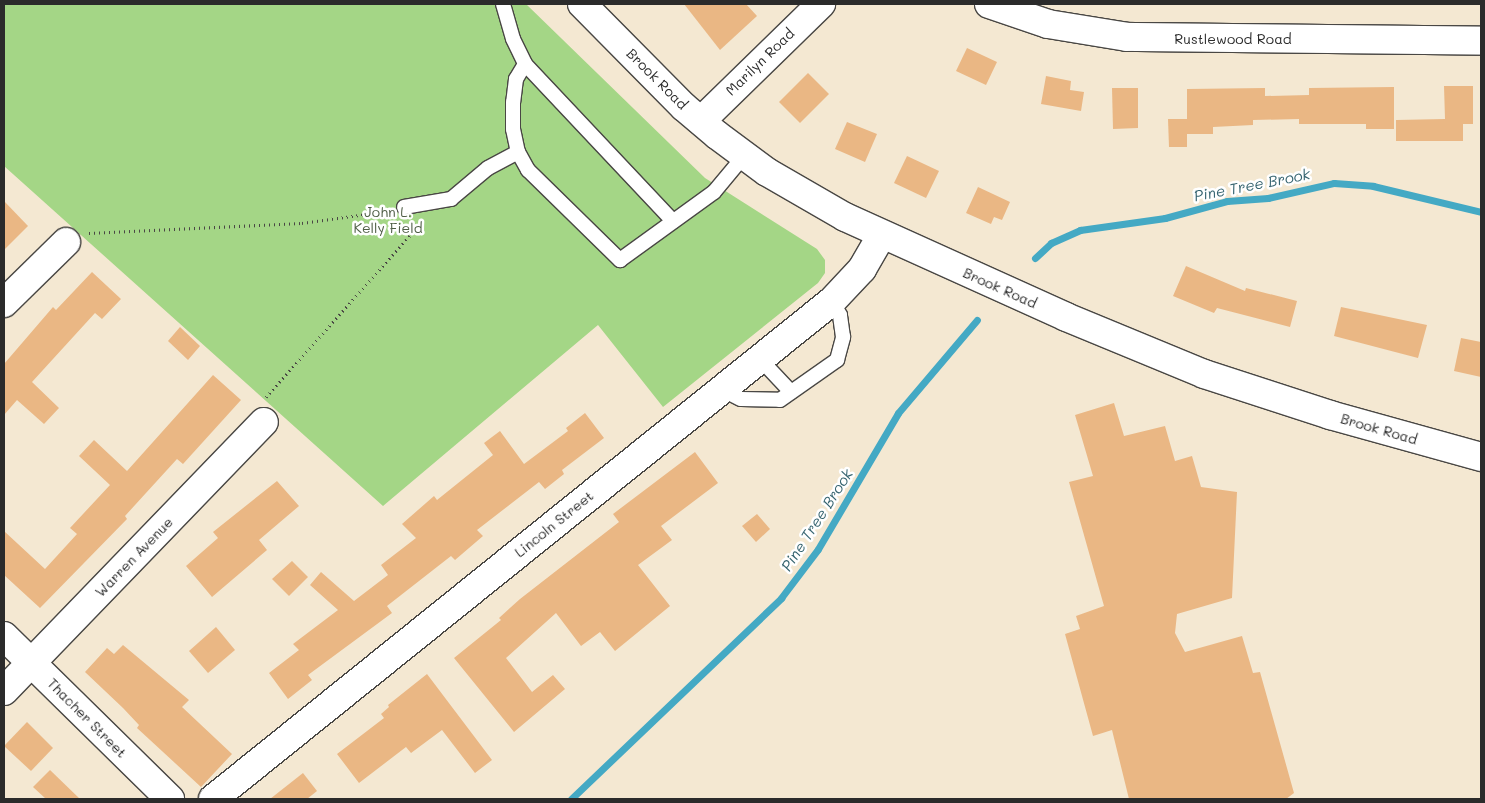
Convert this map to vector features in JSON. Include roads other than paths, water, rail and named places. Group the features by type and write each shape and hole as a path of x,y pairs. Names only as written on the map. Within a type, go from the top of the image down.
{"street":[{"name":"Brook Road","path":"582,4 701,121 744,156 805,195 882,235 1204,374 1312,410 1481,457"},
{"name":"Marilyn Road","path":"701,121 821,4"},
{"name":"Rustlewood Road","path":"989,4 1048,24 1127,37 1481,40"},
{"name":"Lincoln Street","path":"212,799 832,301 862,268 882,235"},
{"path":"4,303 66,242"},
{"name":"Warren Avenue","path":"4,691 264,422"},
{"name":"Thacher Street","path":"4,636 170,799"}],"lane":[{"path":"502,4 513,38 525,64 673,221"},
{"path":"525,64 516,78 513,102 513,129 518,152 528,170 620,260 714,192 744,156"},
{"path":"404,208 451,199 462,193 488,168 518,152"},
{"path":"722,389 741,399 780,400 837,360 843,337 840,315 832,301"},
{"path":"760,359 791,392"}],"waterway":[{"name":"Pine Tree Brook","path":"1035,258 1051,243 1080,230 1165,218 1227,201 1268,198 1334,183 1373,186 1481,212"},
{"name":"Pine Tree Brook","path":"571,799 781,598 818,549 898,413 977,320"}],"park label":[{"name":"John L. Kelly Field","path":"388,220"}]}
